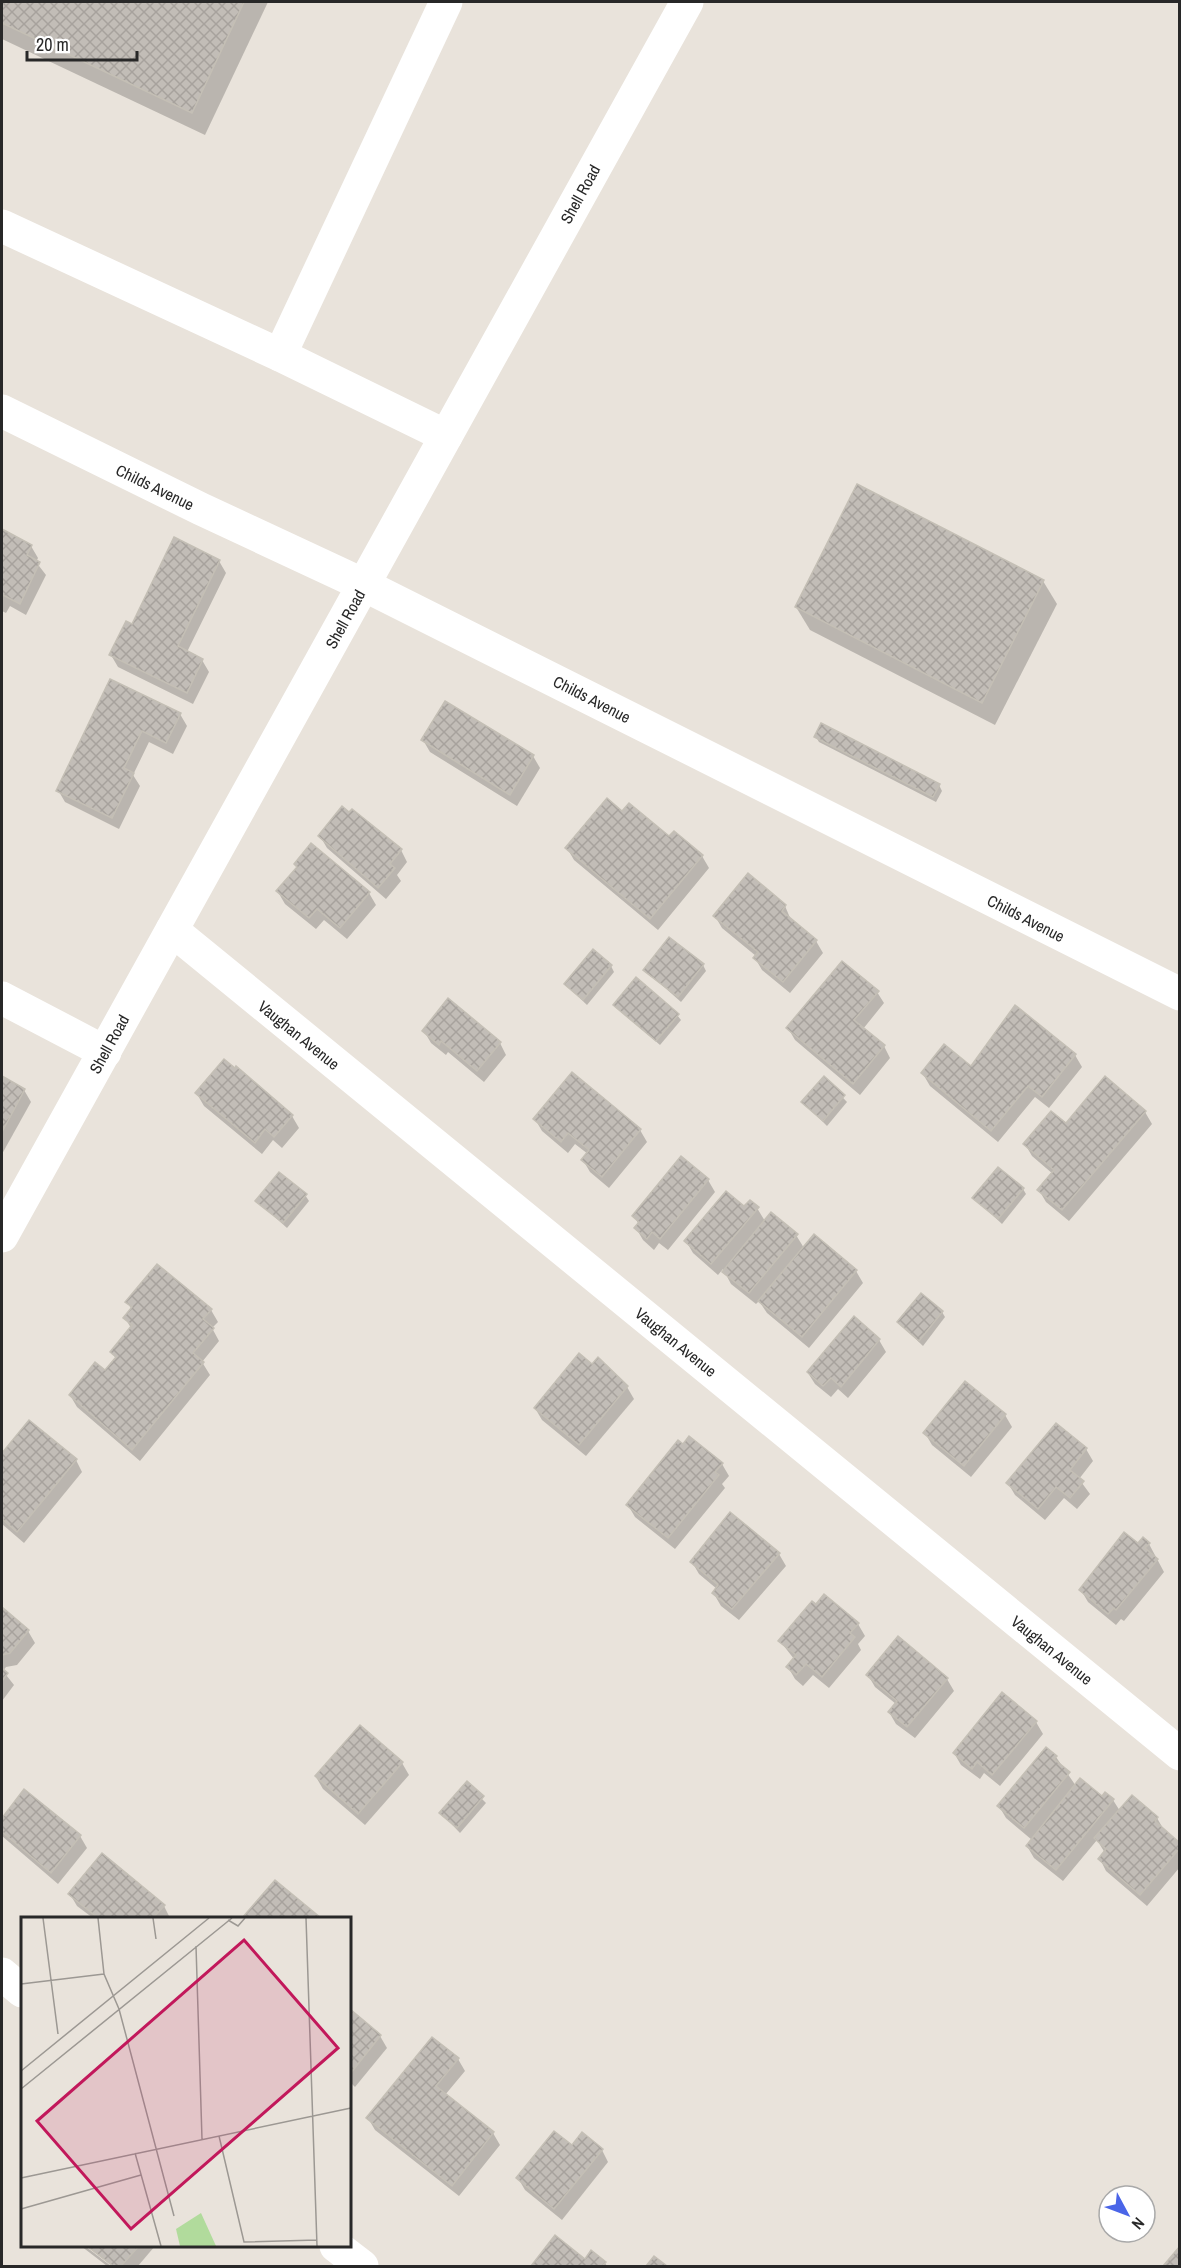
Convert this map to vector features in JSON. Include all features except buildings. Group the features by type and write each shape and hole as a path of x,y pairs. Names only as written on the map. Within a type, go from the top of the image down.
{"street":[{"path":"280,355 446,2"},
{"name":"Shell Road","path":"2,1236 687,2"},
{"path":"2,226 280,355 446,436"},
{"name":"Childs Avenue","path":"2,411 201,509 364,585 1179,994"},
{"name":"Vaughan Avenue","path":"172,930 1179,1754"},
{"path":"2,998 105,1052"},
{"path":"2,1974 21,1990"},
{"path":"337,2247 362,2266"}]}
